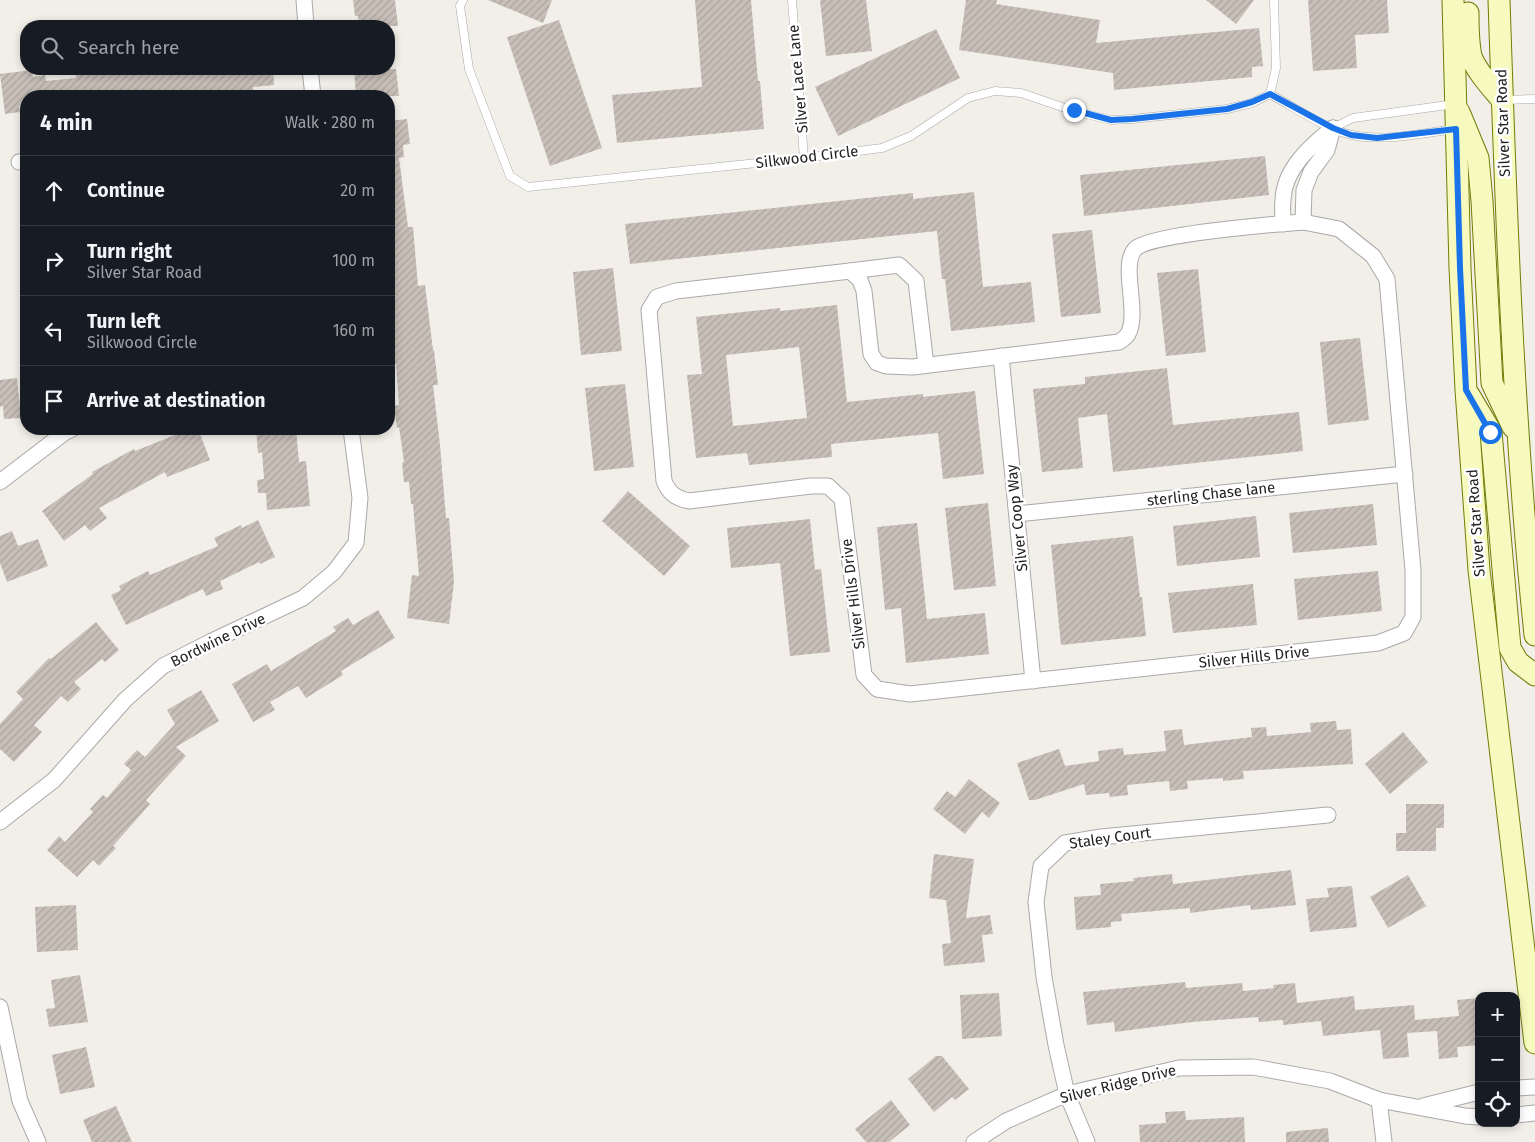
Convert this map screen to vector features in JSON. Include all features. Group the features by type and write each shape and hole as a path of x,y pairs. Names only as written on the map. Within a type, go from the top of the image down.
{"main road":[{"name":"Silver Star Road","path":"1453,0 1460,258 1466,390 1479,570 1535,1042"},
{"path":"1468,0 1468,37 1472,58 1487,83 1502,100"},
{"name":"Silver Star Road","path":"1499,0 1513,369 1527,561 1535,635"},
{"path":"1456,104 1478,158 1492,383 1518,439"},
{"path":"1466,390 1490,432 1510,648 1518,662 1535,675"}],"street":[{"path":"304,0 306,20"},
{"path":"311,75 312,90"},
{"path":"1303,222 1304,190 1311,172 1327,150 1333,128"},
{"path":"1283,224 1283,198 1290,172 1315,142 1333,128"},
{"name":"Silver Hills Drive","path":"1303,222 1339,229 1373,256 1387,279 1413,570 1413,617 1404,633 1378,643 1033,681 910,694 877,689 864,675 842,499 828,486 811,486 689,501 668,492 661,462 649,310 657,297 676,292 850,271 860,280 864,291 871,354 877,363 886,366 926,365 1120,342 1127,335 1131,324 1129,257 1136,247 1149,242 1210,231 1283,224 1303,222"},
{"path":"850,271 899,265 916,281 926,365"},
{"name":"Silver Coop Way","path":"1001,356 1033,681"},
{"path":"0,482 61,435"},
{"name":"Bordwine Drive","path":"0,822 54,780 125,700 164,666 303,598 334,572 356,542 360,498 352,435"},
{"name":"sterling Chase lane","path":"1017,514 1404,474"},
{"name":"Staley Court","path":"1087,1142 1067,1094 1044,977 1036,902 1041,866 1065,842 1328,815"},
{"path":"0,1007 3,1030 20,1101 38,1142"},
{"name":"Silver Ridge Drive","path":"974,1142 1006,1121 1067,1094 1179,1068 1253,1067 1330,1081 1379,1100 1475,1116"},
{"path":"1520,1088 1535,1087"},
{"name":"Silver Ridge Drive","path":"1417,1108 1475,1093"},
{"path":"1379,1100 1384,1142"},
{"path":"1520,1115 1535,1113"}],"lane":[{"name":"Silkwood Circle","path":"463,0 460,6 469,69 510,176 528,187 882,148 910,136 968,98 995,91 1021,93 1111,120 1227,109 1252,102 1270,94"},
{"name":"Silver Lace Lane","path":"792,0 804,158"},
{"path":"1274,0 1276,68 1270,94 1333,128 1351,135 1377,138 1456,129"},
{"path":"1502,100 1535,99"},
{"path":"1333,128 1354,118 1456,104"}],"building":[{"path":"353,0 395,0 398,26 395,26 395,20 358,20 358,16 355,16"},
{"path":"488,0 552,0 543,23"},
{"path":"695,0 751,0 764,129 617,143 612,95 702,87"},
{"path":"820,0 866,0 872,51 826,56"},
{"path":"966,0 997,0 996,4 1100,20 1096,43 1259,28 1263,66 1252,67 1252,77 1114,90 1113,73 959,50"},
{"path":"1206,0 1254,0 1236,24"},
{"path":"1308,0 1387,0 1389,33 1355,35 1357,68 1313,71"},
{"path":"559,20 602,148 550,166 507,37"},
{"path":"936,29 960,78 838,136 815,87"},
{"path":"396,69 399,96 395,96 395,90 356,90 354,75 395,75"},
{"path":"20,72 20,75 33,75 33,77 45,75 46,81 76,78 76,75 273,75 274,85 253,87 253,90 20,90 20,112 5,114 0,74"},
{"path":"407,119 410,144 403,145 404,157 399,158 408,227 413,227 418,286 425,285 438,385 433,385 446,518 449,518 454,582 449,624 407,618 412,575 419,576 413,504 411,504 409,482 404,482 402,463 404,462 395,413 395,406 399,405 395,364 395,120"},
{"path":"1265,156 1269,195 1084,216 1080,175"},
{"path":"974,192 983,287 1031,282 1035,322 951,331 945,279 942,279 937,231 630,264 625,224 913,193 913,199"},
{"path":"1092,230 1101,313 1061,317 1052,234"},
{"path":"613,268 622,351 581,355 573,272"},
{"path":"1198,269 1206,352 1166,356 1157,273"},
{"path":"837,305 847,402 923,394 923,397 975,391 984,474 943,479 938,433 831,444 832,457 749,465 747,453 696,458 687,375 702,374 696,317 780,308 780,311","holes":["799,347 807,418 733,426 726,355"]},
{"path":"1360,338 1369,420 1328,425 1320,342"},
{"path":"1167,368 1173,425 1299,412 1303,451 1113,472 1107,414 1078,418 1083,468 1042,472 1033,389 1085,384 1085,377"},
{"path":"17,378 20,418 4,419 3,406 0,407 0,380"},
{"path":"625,384 634,467 594,471 585,388"},
{"path":"175,435 200,435 210,460 167,477 165,472 99,508 107,518 90,531 85,525 64,541 42,511 93,474 92,472 134,449 135,451"},
{"path":"256,435 297,435 299,462 306,461 310,506 267,510 266,493 258,493 257,480 264,479 262,452 258,453"},
{"path":"628,491 690,546 664,576 602,521"},
{"path":"988,503 996,586 954,590 945,508"},
{"path":"1373,504 1377,545 1293,553 1289,513"},
{"path":"1256,516 1260,557 1177,566 1173,526"},
{"path":"810,519 815,570 821,569 830,652 790,656 780,563 731,568 727,528"},
{"path":"258,520 275,557 260,564 259,562 220,581 223,589 206,596 203,589 126,625 111,595 121,590 119,586 148,571 150,575 218,546 214,538 241,525 242,528"},
{"path":"917,523 927,619 985,613 989,654 906,663 901,608 885,610 877,527"},
{"path":"12,531 18,546 38,539 48,566 7,582 0,563 0,536"},
{"path":"1133,536 1146,636 1061,645 1051,545"},
{"path":"1378,571 1382,611 1298,620 1294,579"},
{"path":"1253,584 1257,625 1173,633 1168,593"},
{"path":"378,610 395,638 341,671 343,675 306,698 298,686 270,702 275,710 253,722 232,684 267,664 271,671 336,631 333,627 348,618 353,625"},
{"path":"96,622 119,650 105,662 102,659 74,682 81,689 68,702 61,696 34,725 42,732 14,762 0,749 0,724 23,699 16,692 49,658 51,659"},
{"path":"201,690 219,721 176,747 186,756 146,800 150,804 113,846 116,848 99,866 93,860 77,877 47,850 59,836 65,842 93,812 90,809 103,795 107,798 131,770 124,764 137,750 145,757 175,724 167,710"},
{"path":"1336,721 1337,730 1351,729 1353,764 1243,771 1244,779 1223,781 1223,778 1187,781 1188,789 1170,791 1169,781 1127,785 1128,795 1110,797 1109,793 1086,795 1084,784 1035,800 1029,800 1017,763 1059,749 1065,766 1099,761 1098,751 1123,748 1124,755 1166,751 1164,731 1182,729 1184,745 1252,737 1251,728 1266,727 1267,736 1311,732 1310,723"},
{"path":"1403,732 1428,762 1390,794 1365,764"},
{"path":"969,779 1000,803 989,818 982,812 965,834 933,809 947,791 955,797"},
{"path":"1406,804 1444,804 1444,828 1436,828 1436,851 1396,851 1396,833 1406,833"},
{"path":"934,854 974,859 966,918 990,915 993,934 982,935 985,962 944,966 942,944 951,943 946,900 929,898"},
{"path":"1291,870 1296,905 1251,910 1250,905 1190,913 1190,908 1121,914 1122,921 1111,922 1111,927 1076,930 1074,897 1101,895 1100,884 1134,881 1133,878 1172,874 1173,884"},
{"path":"1408,875 1426,906 1388,928 1370,897"},
{"path":"1352,886 1357,927 1310,932 1306,899 1329,897 1327,888"},
{"path":"76,905 78,950 37,952 35,907"},
{"path":"80,975 88,1022 49,1027 46,1009 55,1008 51,980"},
{"path":"1185,982 1186,988 1242,983 1243,991 1274,988 1273,985 1295,983 1297,1003 1354,996 1355,1010 1414,1005 1415,1020 1459,1016 1457,1000 1475,998 1475,1045 1457,1047 1458,1057 1439,1059 1437,1031 1407,1033 1409,1057 1383,1059 1380,1030 1323,1036 1321,1021 1283,1025 1283,1020 1259,1022 1258,1017 1192,1022 1115,1032 1114,1022 1087,1025 1083,992"},
{"path":"999,993 1002,1036 962,1039 960,995"},
{"path":"86,1047 95,1087 60,1094 52,1055"},
{"path":"936,1056 942,1056 969,1089 955,1100 952,1097 934,1112 908,1079"},
{"path":"891,1100 910,1125 889,1142 866,1142 855,1129"},
{"path":"116,1106 132,1142 92,1142 83,1120"},
{"path":"1185,1111 1186,1120 1244,1117 1245,1142 1140,1142 1139,1125 1166,1123 1165,1112"},
{"path":"1328,1128 1329,1142 1286,1142 1286,1132"}],"route":[{"path":"1074,110 1111,120 1132,119 1227,109 1252,102 1270,94 1333,128 1351,135 1377,138 1456,129 1466,390 1490,432"}]}
